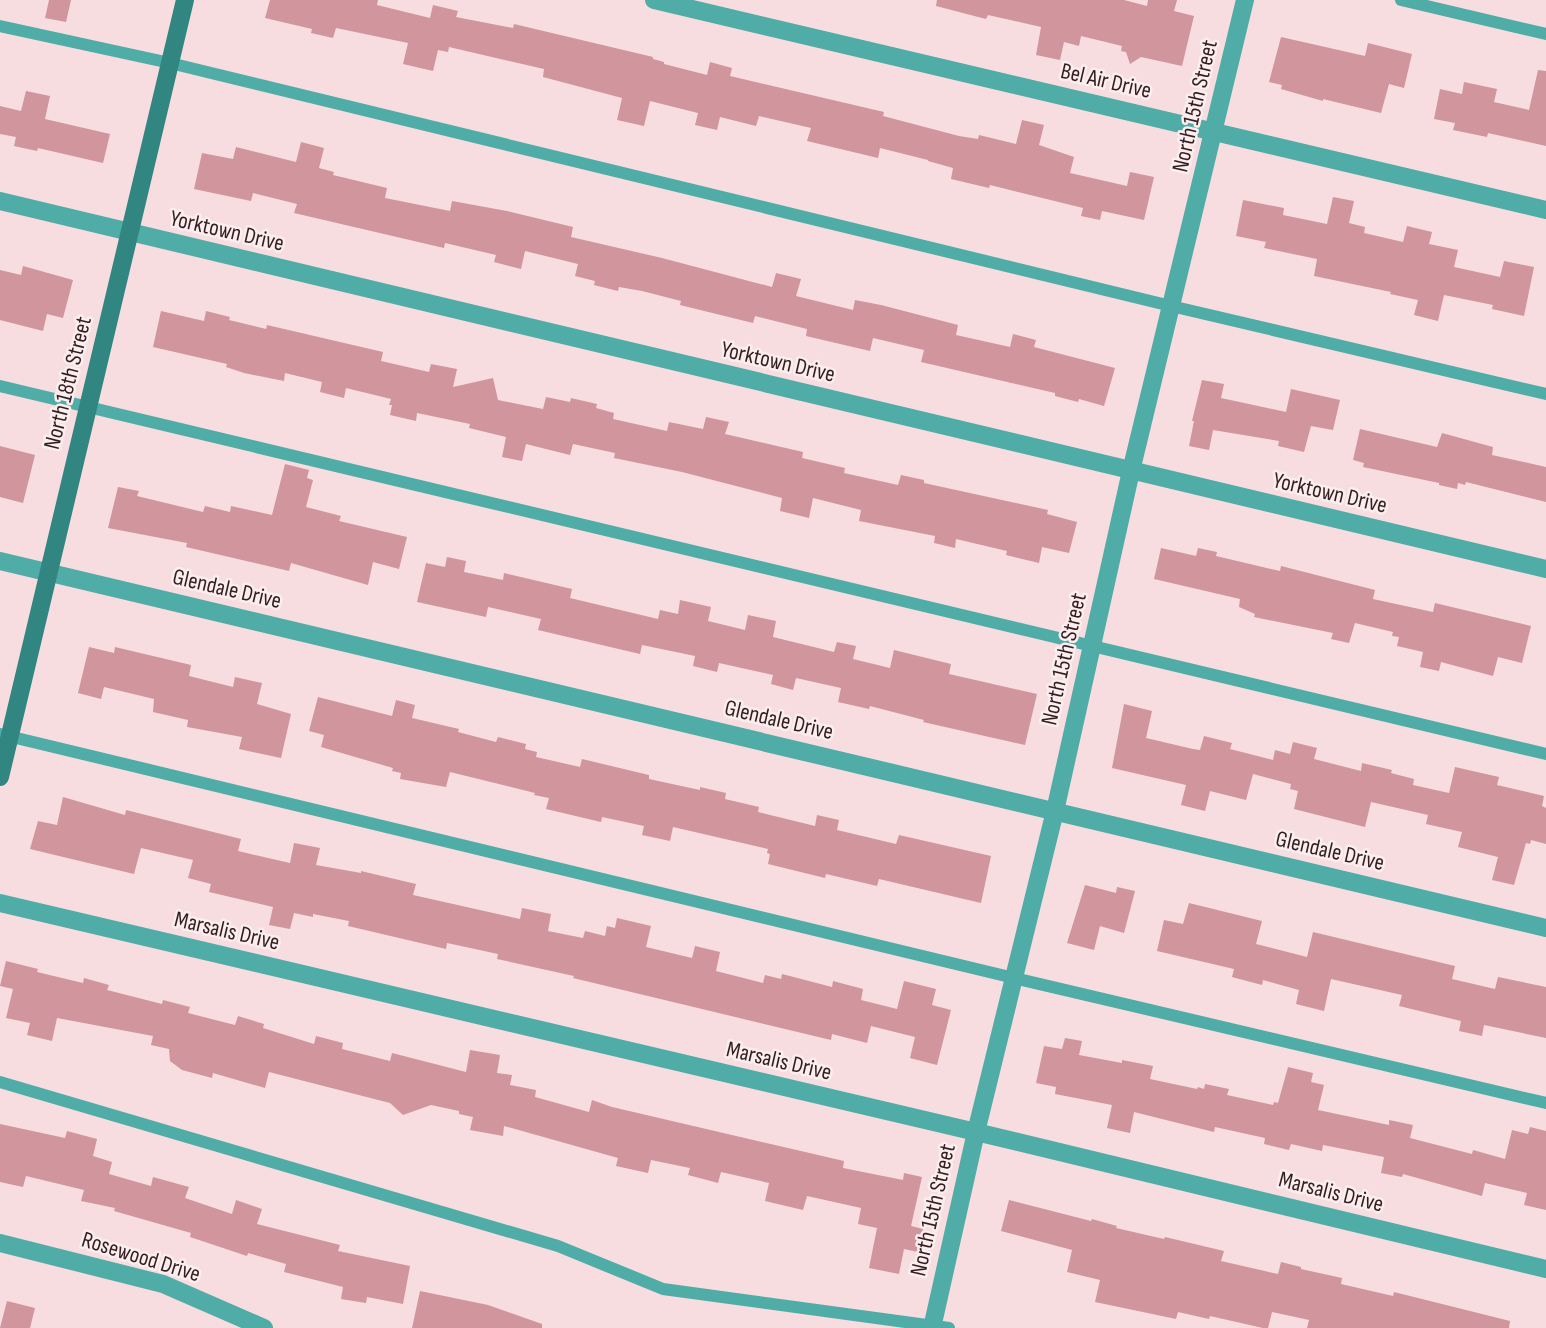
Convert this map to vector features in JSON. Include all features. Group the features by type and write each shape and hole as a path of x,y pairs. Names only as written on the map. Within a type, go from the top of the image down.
{"street":[{"name":"North 18th Street","path":"0,777 5,735 185,0"},
{"name":"Bel Air Drive","path":"654,0 1546,210"},
{"name":"North 15th Street","path":"938,1327 976,1132 1055,811 1131,471 1245,0"},
{"name":"Yorktown Drive","path":"0,201 1546,569"},
{"name":"Glendale Drive","path":"0,561 1546,928"},
{"name":"Marsalis Drive","path":"0,903 1546,1269"},
{"name":"Rosewood Drive","path":"0,1242 163,1284 264,1328"}],"lane":[{"path":"1401,0 1546,34"},
{"path":"0,26 170,62 1171,306 1546,394"},
{"path":"0,386 1093,644 1546,754"},
{"path":"5,735 1546,1103"},
{"path":"0,1082 558,1246 663,1289 938,1327"}],"building":[{"path":"49,0 71,0 66,22 45,18"},
{"path":"270,0 378,0 377,5 430,18 433,5 458,11 456,17 513,28 514,24 653,57 664,64 707,75 710,62 732,68 730,76 884,112 883,116 959,136 978,139 979,135 1016,144 1022,120 1044,125 1039,145 1074,157 1070,173 1127,186 1130,172 1154,177 1144,220 1102,211 1100,220 1081,216 1083,208 990,185 989,188 951,179 953,168 928,160 880,148 878,158 807,141 811,128 759,116 756,126 720,117 717,130 695,125 698,113 650,101 644,126 617,120 622,98 543,77 544,69 449,47 448,52 438,50 433,71 403,64 408,43 336,28 333,38 311,33 312,29 265,18"},
{"path":"937,0 1124,0 1147,6 1148,0 1177,0 1174,11 1194,16 1182,66 1141,57 1130,64 1126,52 1121,51 1122,46 1081,36 1079,46 1064,42 1060,60 1036,55 1041,27 988,15 986,19 936,6"},
{"path":"1281,37 1365,56 1368,43 1412,54 1404,88 1389,84 1381,113 1281,89 1282,85 1269,82"},
{"path":"1538,70 1546,71 1546,146 1488,133 1487,137 1453,130 1455,123 1434,119 1440,89 1462,94 1464,82 1497,89 1494,102 1529,110"},
{"path":"26,91 50,96 45,119 110,134 103,163 38,148 37,151 14,146 16,137 0,134 0,106 21,111"},
{"path":"301,142 324,148 319,168 334,172 333,175 387,188 385,198 450,211 452,201 507,211 573,227 571,237 772,287 776,273 801,279 796,296 853,310 855,300 881,305 958,325 956,335 1010,347 1013,334 1036,340 1034,347 1115,368 1104,406 1079,399 1078,402 1055,396 1055,393 921,362 924,350 873,338 870,351 806,336 807,329 755,316 753,323 680,305 681,301 642,291 619,287 618,291 594,285 595,281 575,276 578,264 525,251 521,269 494,262 496,255 445,243 444,248 294,213 297,204 253,193 251,201 194,189 202,153 233,159 236,147 296,162"},
{"path":"1333,197 1354,201 1349,223 1365,227 1364,233 1403,242 1407,226 1432,232 1429,244 1458,250 1454,267 1500,277 1504,261 1534,267 1524,316 1492,309 1493,305 1444,295 1438,321 1414,315 1418,300 1314,276 1317,259 1264,248 1266,242 1236,236 1243,200 1284,208 1283,215 1327,224"},
{"path":"23,266 73,280 63,318 47,314 43,331 0,320 0,270 21,275"},
{"path":"161,311 204,321 206,311 266,329 267,325 383,352 381,361 429,372 431,364 457,369 453,387 493,378 498,400 543,409 546,397 570,402 571,398 597,404 596,408 614,413 613,419 667,431 669,422 703,429 706,417 729,422 725,434 803,452 802,458 845,468 844,473 898,485 901,475 924,480 924,483 1048,510 1047,514 1077,522 1069,553 1042,547 1039,563 1006,555 1007,551 956,539 955,548 934,543 935,536 859,521 861,510 813,498 809,518 780,511 782,498 682,472 614,458 615,453 573,444 570,455 526,444 522,461 502,457 506,437 469,428 470,424 417,413 416,421 390,415 391,399 346,388 344,398 320,392 322,382 285,373 284,381 244,373 226,367 227,364 153,347"},
{"path":"1202,380 1224,384 1221,398 1286,412 1291,389 1340,400 1333,430 1311,426 1304,452 1278,446 1279,441 1213,430 1209,450 1189,446"},
{"path":"1360,429 1437,447 1442,433 1493,447 1492,455 1546,467 1546,502 1466,482 1465,485 1458,483 1457,489 1363,467 1364,463 1353,460"},
{"path":"0,446 35,455 23,503 0,497"},
{"path":"285,464 309,470 307,478 313,480 306,507 341,516 339,521 407,537 399,569 373,562 368,585 291,563 289,571 186,547 187,543 108,528 118,487 139,491 137,496 203,512 205,506 230,512 231,506 272,515"},
{"path":"1161,548 1196,556 1198,548 1217,552 1216,556 1280,571 1281,566 1375,590 1373,599 1433,612 1435,603 1531,626 1522,663 1498,657 1493,676 1441,662 1439,671 1420,667 1423,652 1397,646 1399,637 1392,636 1393,632 1355,623 1349,643 1331,639 1333,633 1254,617 1255,614 1239,607 1240,599 1154,579"},
{"path":"447,557 466,561 464,572 503,580 504,573 572,589 570,598 658,619 660,610 678,614 680,600 711,607 708,621 745,630 748,615 776,621 773,637 834,652 837,642 856,646 853,659 890,668 894,650 951,664 949,674 1037,694 1025,745 923,722 924,720 870,706 869,709 838,702 841,688 796,678 793,690 771,684 773,675 719,663 717,672 693,666 695,656 642,645 640,654 538,630 541,619 488,607 486,617 417,602 426,563 445,567"},
{"path":"89,647 114,653 115,647 191,665 189,676 233,687 235,677 262,683 257,704 291,714 281,758 239,749 242,737 187,727 188,720 153,712 154,699 104,687 101,699 78,693"},
{"path":"318,697 392,716 396,700 415,705 412,718 459,729 458,732 496,742 498,737 526,744 525,749 537,752 536,757 580,767 582,759 649,775 649,779 726,793 725,799 759,807 758,812 815,826 817,815 839,820 837,830 896,844 899,835 991,856 981,903 879,879 877,886 826,874 825,878 768,864 768,849 673,827 670,841 642,835 644,826 602,817 601,822 546,809 549,798 450,772 446,787 400,779 401,773 392,771 393,768 321,747 324,735 309,731"},
{"path":"1124,704 1152,711 1146,738 1193,749 1200,750 1204,736 1232,743 1230,749 1273,760 1275,750 1290,754 1293,742 1317,748 1314,759 1361,771 1362,763 1392,770 1391,773 1414,779 1413,785 1449,793 1455,767 1499,777 1497,785 1544,796 1542,806 1546,808 1546,844 1531,840 1530,844 1526,843 1514,885 1492,880 1498,857 1458,847 1462,832 1426,824 1428,815 1371,802 1365,827 1294,809 1298,791 1290,789 1291,784 1253,774 1246,800 1210,791 1205,811 1181,805 1186,785 1112,768"},
{"path":"63,797 125,815 126,810 241,839 238,851 290,863 294,843 320,848 316,865 361,871 416,884 413,895 520,919 522,908 551,914 548,931 583,938 585,931 605,936 607,926 615,928 617,918 651,926 646,947 692,958 695,946 720,952 716,971 763,983 765,975 781,979 782,974 832,987 833,981 863,989 861,1000 897,1009 904,981 936,989 932,1005 951,1010 937,1065 910,1058 915,1037 871,1026 867,1043 832,1034 831,1040 497,959 498,954 447,943 446,949 348,926 349,921 294,913 290,929 269,925 273,907 209,892 211,884 188,878 193,860 141,848 134,874 30,849 38,821 57,825"},
{"path":"1085,885 1116,893 1117,887 1135,891 1124,933 1100,926 1094,950 1067,943"},
{"path":"1189,903 1262,921 1256,944 1307,957 1313,932 1455,966 1452,979 1495,989 1498,977 1546,987 1546,1038 1484,1025 1482,1036 1459,1031 1461,1021 1399,1006 1402,995 1331,979 1324,1011 1296,1004 1299,990 1263,980 1262,985 1232,977 1234,969 1157,951 1164,920 1183,924"},
{"path":"6,961 83,983 84,978 109,985 107,990 162,1004 163,1000 190,1007 188,1013 235,1025 238,1016 264,1024 263,1028 314,1044 316,1036 343,1043 342,1049 390,1061 392,1053 466,1072 470,1050 500,1055 497,1073 512,1075 510,1085 536,1090 535,1097 589,1112 592,1100 844,1161 843,1168 903,1180 904,1173 922,1177 911,1226 923,1229 918,1252 904,1249 899,1274 869,1268 877,1228 858,1224 861,1208 807,1196 803,1210 765,1201 769,1183 721,1172 718,1183 688,1175 690,1168 651,1160 648,1173 616,1166 618,1158 504,1126 503,1136 470,1130 473,1117 459,1114 459,1111 431,1105 403,1115 390,1103 269,1072 265,1088 213,1073 212,1078 182,1070 170,1061 169,1049 151,1045 153,1036 57,1018 52,1041 27,1035 30,1023 6,1018 13,989 0,986"},
{"path":"1065,1038 1082,1041 1079,1055 1153,1066 1150,1079 1197,1089 1204,1089 1205,1084 1229,1089 1227,1095 1273,1105 1274,1102 1278,1103 1288,1067 1313,1073 1311,1082 1324,1085 1318,1110 1389,1125 1389,1120 1413,1125 1410,1138 1472,1154 1473,1150 1505,1159 1512,1130 1528,1134 1530,1127 1546,1131 1546,1210 1524,1205 1527,1193 1485,1183 1482,1196 1403,1174 1402,1177 1381,1173 1384,1157 1323,1145 1322,1151 1291,1144 1289,1150 1264,1144 1265,1138 1215,1127 1214,1132 1134,1112 1130,1133 1107,1128 1112,1105 1055,1094 1056,1087 1036,1083 1044,1046 1062,1049"},
{"path":"0,1124 65,1138 67,1131 97,1139 93,1156 112,1162 109,1174 151,1186 153,1177 189,1187 185,1198 232,1214 236,1200 262,1209 257,1224 340,1245 338,1251 410,1266 403,1304 367,1297 366,1303 341,1299 343,1287 284,1272 286,1264 248,1253 247,1256 190,1237 191,1233 114,1211 115,1208 81,1201 84,1190 26,1176 23,1187 0,1182"},
{"path":"1009,1200 1091,1221 1092,1219 1117,1226 1116,1228 1224,1251 1221,1261 1278,1274 1281,1262 1301,1267 1342,1278 1341,1284 1393,1296 1394,1292 1510,1321 1509,1328 1307,1328 1309,1320 1272,1312 1268,1328 1263,1328 1178,1312 1176,1319 1095,1302 1100,1280 1067,1272 1072,1250 1001,1231"},
{"path":"420,1291 488,1305 542,1324 542,1328 412,1328"},
{"path":"7,1301 35,1308 30,1328 0,1328"}]}
